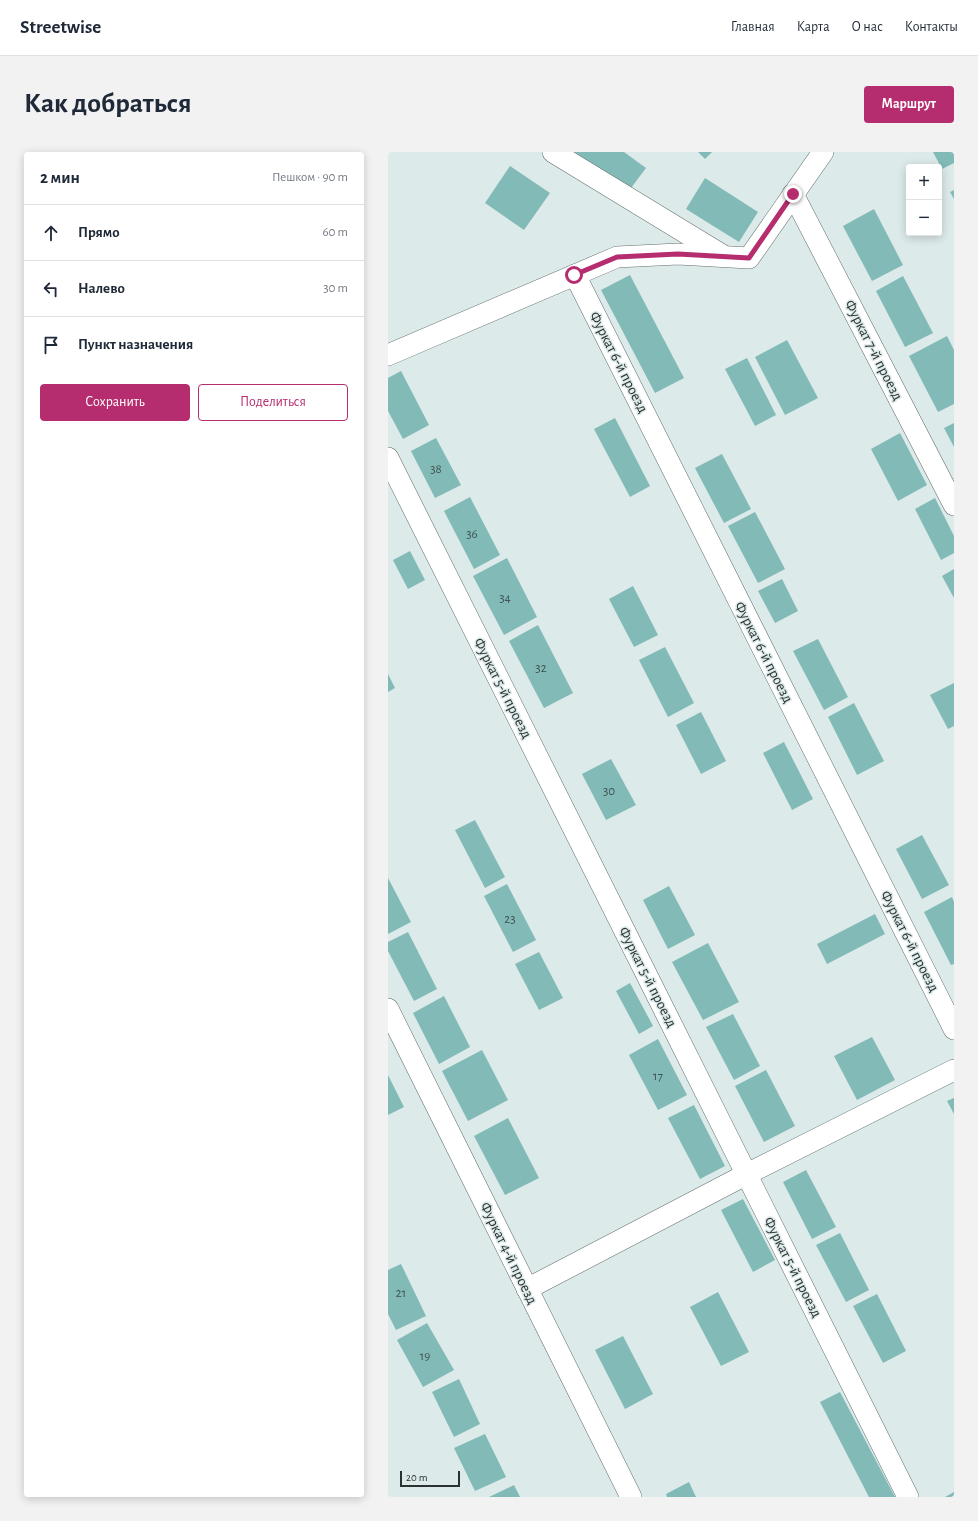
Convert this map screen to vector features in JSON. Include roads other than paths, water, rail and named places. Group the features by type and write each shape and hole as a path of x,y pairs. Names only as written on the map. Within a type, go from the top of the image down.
{"street":[{"path":"553,152 724,257"},
{"path":"388,355 617,257 678,254 749,258 823,152"},
{"name":"Фуркат 7-й проезд","path":"793,194 954,505"},
{"name":"Фуркат 6-й проезд","path":"574,275 954,1029"},
{"name":"Фуркат 5-й проезд","path":"388,458 908,1497"},
{"name":"Фуркат 4-й проезд","path":"388,1010 630,1497"},
{"path":"527,1289 747,1174 954,1070"}]}
